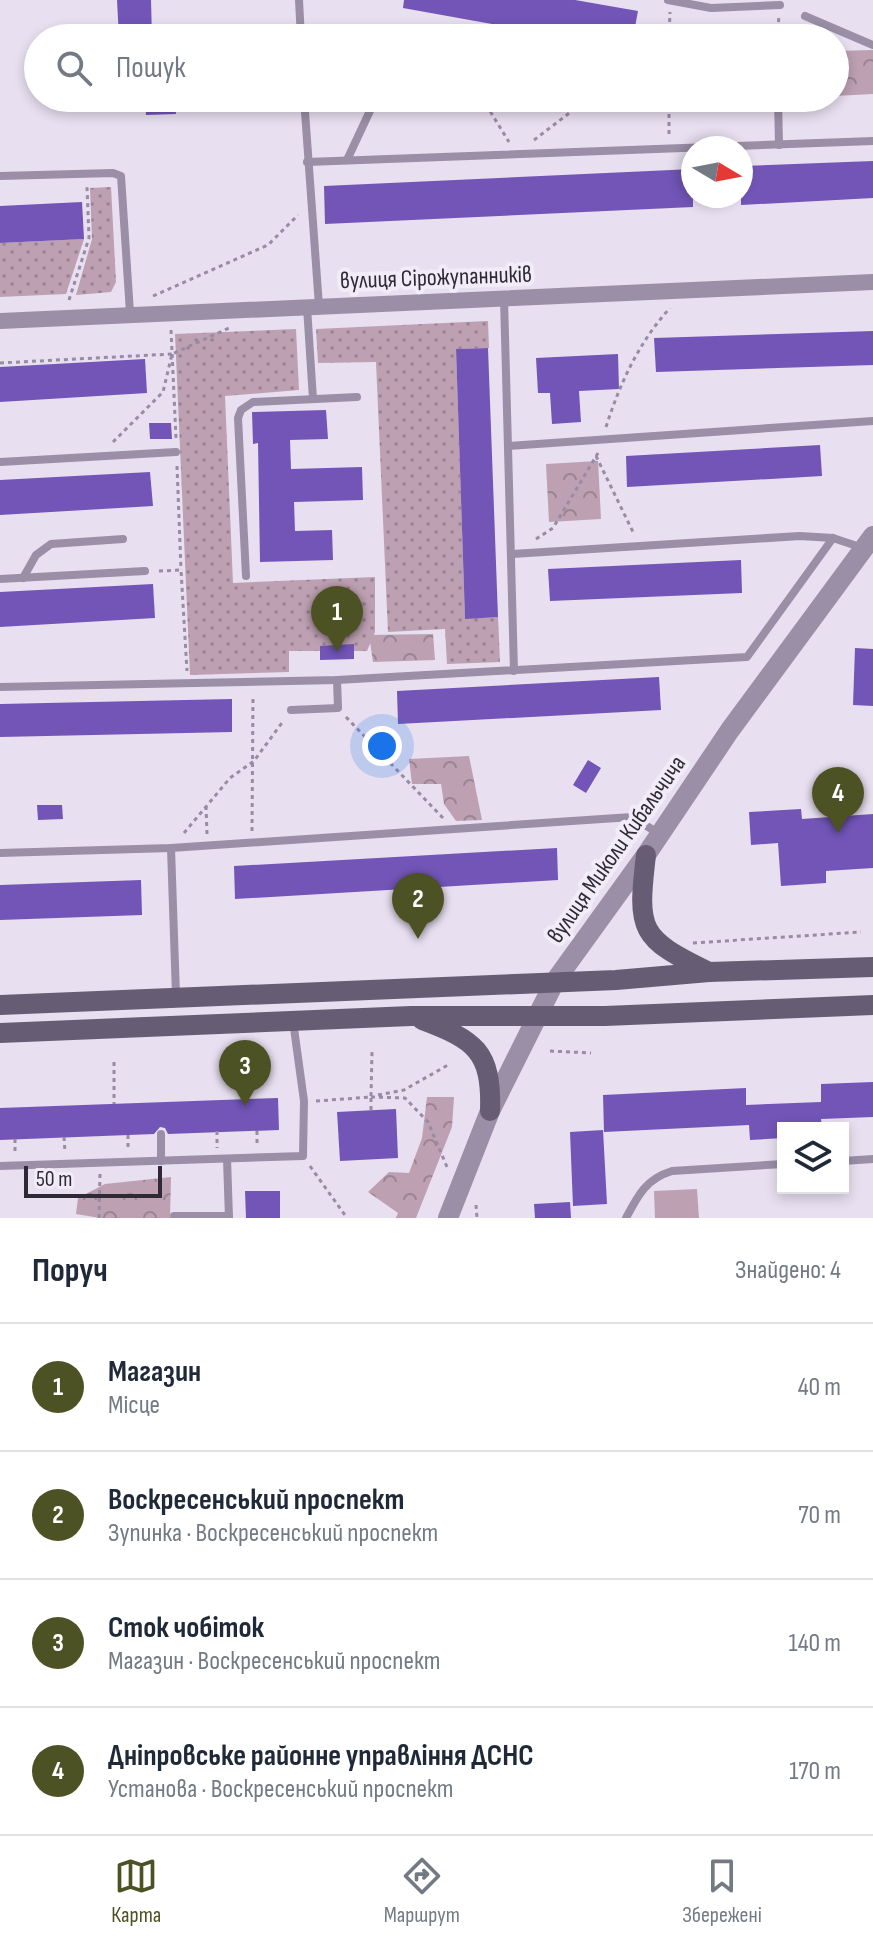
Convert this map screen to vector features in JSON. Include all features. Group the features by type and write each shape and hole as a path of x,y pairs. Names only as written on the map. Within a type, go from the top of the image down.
{"main road":[{"path":"646,855 640,896 647,932 669,954 709,972"},
{"path":"0,1005 873,967"},
{"path":"0,1033 411,1016 605,1016 873,1005"},
{"path":"411,1016 467,1039 478,1051 489,1071 490,1111"}],"street":[{"name":"вулиця Сірожупанників","path":"0,321 873,282"},
{"name":"вулиця Миколи Кибальчича","path":"448,1218 490,1111 555,981 660,835 730,730 869,542"}],"lane":[{"path":"299,0 300,24"},
{"path":"669,0 711,8 780,5"},
{"path":"805,16 824,24"},
{"path":"849,35 873,45"},
{"path":"305,112 313,306 313,399"},
{"path":"347,160 369,112"},
{"path":"778,112 779,145"},
{"path":"307,162 873,141"},
{"path":"0,176 113,173 121,176 130,313"},
{"path":"504,299 514,671"},
{"path":"246,576 238,418 241,410 253,402 357,397"},
{"path":"508,446 873,421"},
{"path":"0,462 176,452"},
{"path":"512,554 800,536 869,542"},
{"path":"0,687 337,680 747,657 833,538"},
{"path":"23,578 36,555 51,544 123,539"},
{"path":"0,579 145,571"},
{"path":"291,710 338,708 337,680"},
{"path":"0,853 208,846 632,817 660,835"},
{"path":"171,848 176,997"},
{"path":"0,1166 303,1156 304,1101 293,1021"},
{"path":"161,1134 161,1161"},
{"path":"174,1216 229,1217 227,1159"},
{"path":"849,1161 873,1159"},
{"path":"626,1218 639,1193 655,1176 672,1171 777,1164"}],"path":[{"path":"669,0 669,24"},
{"path":"491,112 516,153 570,112"},
{"path":"668,149 669,112"},
{"path":"69,300 89,238 87,174"},
{"path":"149,298 268,245 310,203"},
{"path":"0,363 172,354 230,328"},
{"path":"99,456 163,392 172,354"},
{"path":"588,440 641,546"},
{"path":"145,571 181,570 187,683"},
{"path":"252,843 253,682"},
{"path":"338,708 454,829"},
{"path":"171,848 230,778 254,761 291,710"},
{"path":"206,806 208,846"},
{"path":"684,943 861,932"},
{"path":"550,1051 591,1053"},
{"path":"371,1110 372,1052"},
{"path":"114,1062 114,1104"},
{"path":"371,1097 404,1090 448,1065"},
{"path":"304,1101 405,1098 428,1122 449,1173"},
{"path":"303,1156 347,1218"},
{"path":"99,1218 100,1163"},
{"path":"476,1205 477,1218"}],"green space":[{"path":"873,50 873,94 849,95 849,51"},
{"path":"111,187 116,282 111,292 76,295 92,239 90,188"},
{"path":"84,239 66,294 0,297 0,243"},
{"path":"488,321 489,348 456,349 465,618 498,617 500,662 447,664 445,629 388,632 376,362 318,363 316,329"},
{"path":"296,329 299,390 225,396 233,583 375,577 375,632 367,651 289,651 289,672 190,675 175,334"},
{"path":"598,461 601,519 549,522 546,464"},
{"path":"433,634 435,660 373,662 369,635"},
{"path":"469,756 482,820 456,821 444,804 441,784 412,784 409,759"},
{"path":"427,1097 454,1097 452,1127 416,1218 396,1218 398,1213 368,1192 389,1172 409,1173 422,1138"},
{"path":"171,1177 170,1218 100,1218 76,1214 78,1198 105,1184"},
{"path":"697,1189 699,1218 655,1218 654,1191"}],"building":[{"path":"117,0 151,0 152,24 118,24"},
{"path":"404,0 575,0 638,11 636,24 492,24 403,8"},
{"path":"146,112 176,112 176,114 146,115"},
{"path":"873,161 873,198 753,204 753,166"},
{"path":"681,170 681,208 325,224 324,186"},
{"path":"82,202 84,239 0,243 0,206"},
{"path":"873,331 873,365 656,372 654,338"},
{"path":"488,348 498,617 465,619 456,349"},
{"path":"618,354 619,389 579,391 581,422 552,424 550,393 538,393 536,358"},
{"path":"145,359 147,393 0,402 0,367"},
{"path":"326,410 328,439 290,440 291,469 362,467 363,500 294,502 295,531 332,530 333,560 260,562 258,443 253,444 252,412"},
{"path":"149,423 171,423 172,439 150,439"},
{"path":"820,445 822,476 627,487 626,456"},
{"path":"150,472 153,506 0,515 0,480"},
{"path":"741,560 742,593 550,601 548,569"},
{"path":"153,584 155,618 0,627 0,592"},
{"path":"354,644 354,659 320,660 320,646"},
{"path":"855,648 873,649 873,706 853,705"},
{"path":"659,677 661,710 398,724 397,691"},
{"path":"232,699 232,732 0,737 0,704"},
{"path":"588,760 601,768 586,793 573,785"},
{"path":"37,805 62,805 63,819 38,820"},
{"path":"801,809 802,819 873,814 873,868 826,871 826,883 781,886 778,843 751,845 749,812"},
{"path":"557,848 558,880 235,899 234,866"},
{"path":"141,880 142,915 0,920 0,885"},
{"path":"873,1082 873,1117 777,1122 777,1138 750,1140 749,1125 604,1132 603,1095 746,1088 746,1105 821,1102 821,1084"},
{"path":"278,1098 279,1130 168,1134 165,1128 160,1127 154,1134 0,1140 0,1108"},
{"path":"396,1109 398,1158 340,1161 337,1112"},
{"path":"603,1130 607,1204 573,1206 570,1132"},
{"path":"245,1191 280,1191 280,1218 246,1218"},
{"path":"570,1202 571,1218 535,1218 534,1204"}],"place":[{"name":"Магазин","path":"337,652"},
{"name":"Дніпровське районне управління ДСНС","path":"838,833"},
{"name":"Воскресенський проспект","path":"418,939"},
{"name":"Сток чобіток","path":"245,1106"}]}
